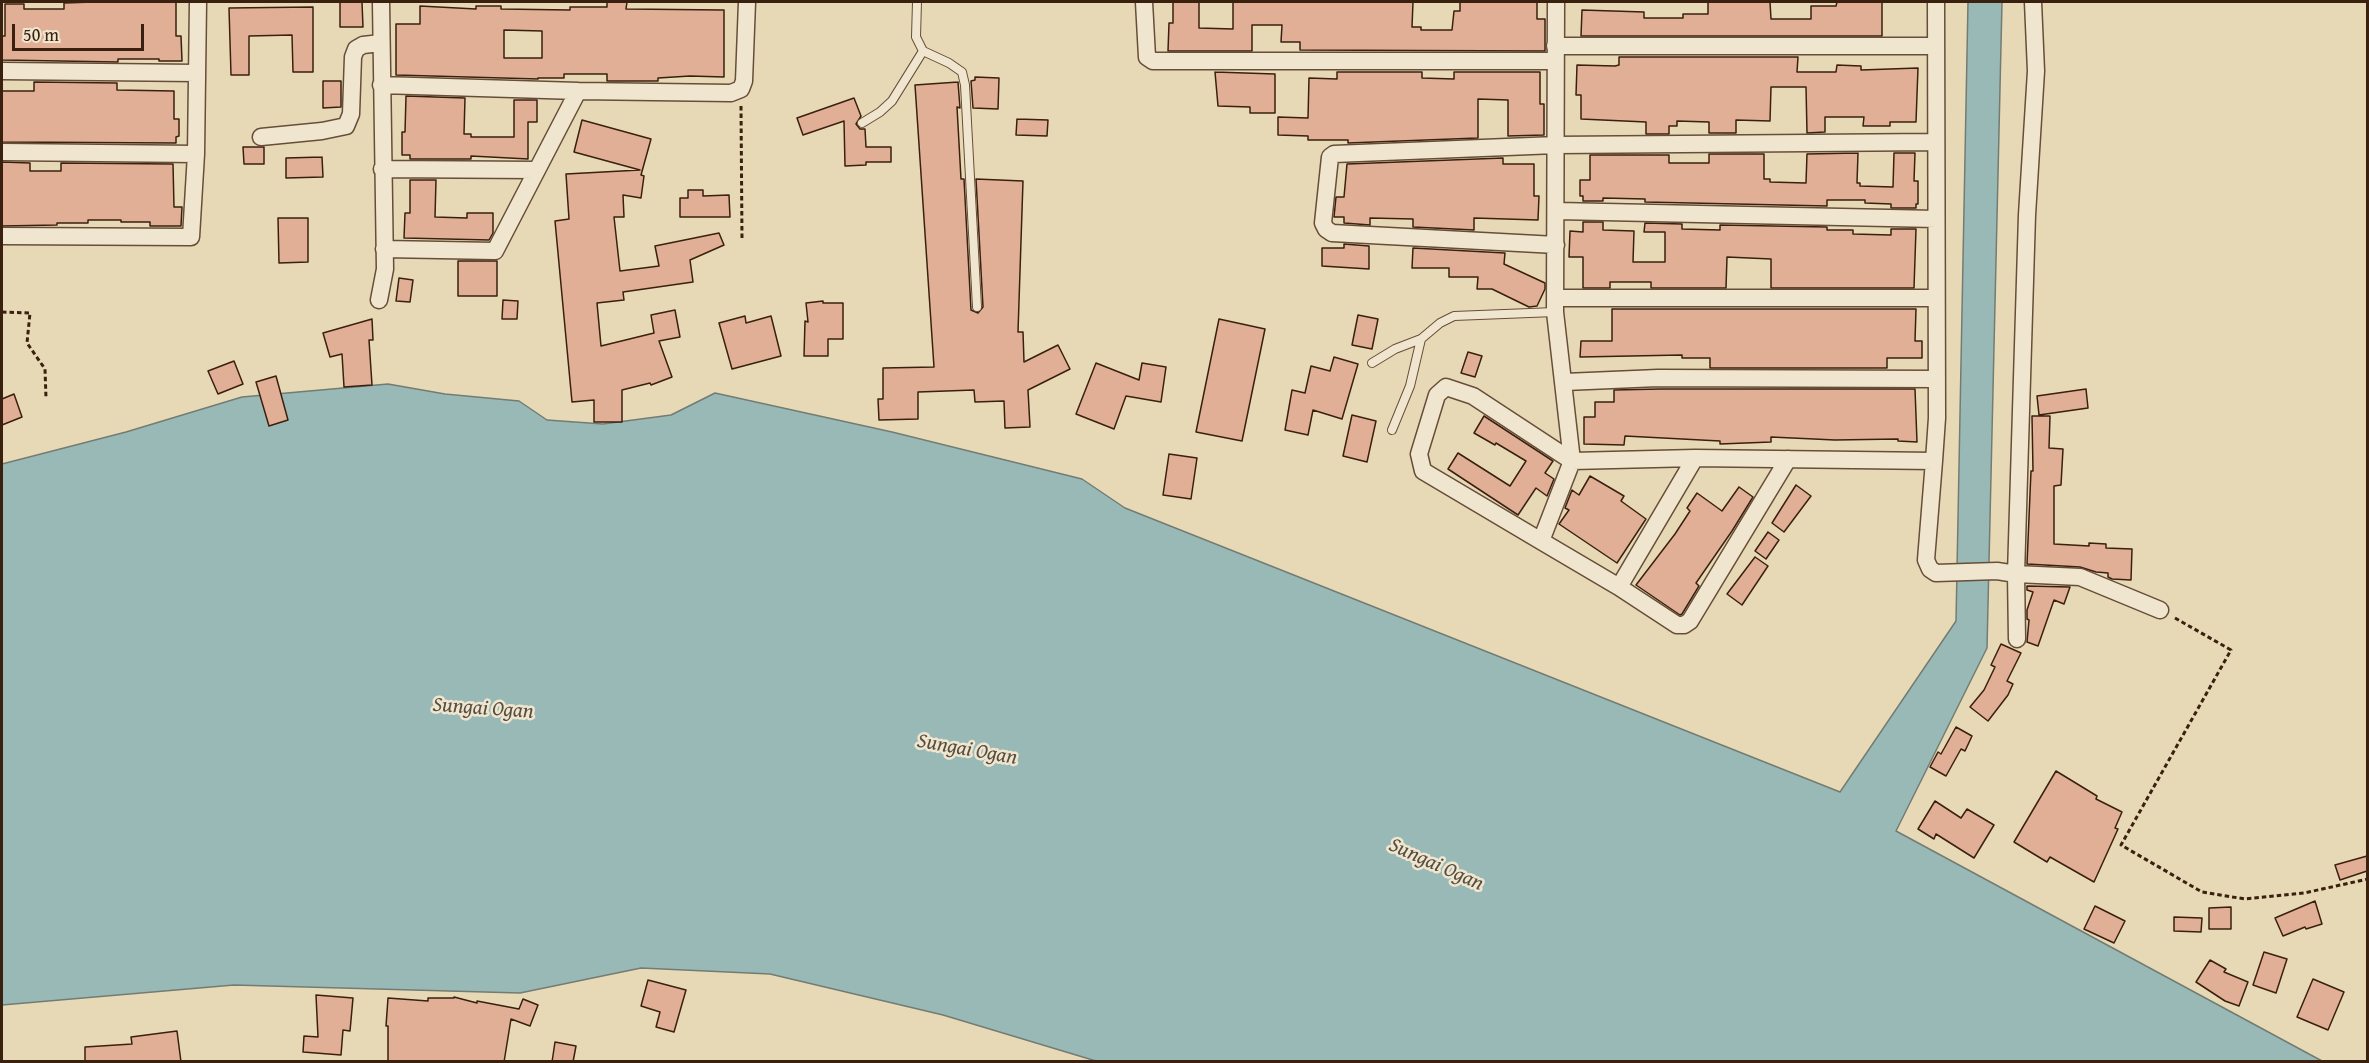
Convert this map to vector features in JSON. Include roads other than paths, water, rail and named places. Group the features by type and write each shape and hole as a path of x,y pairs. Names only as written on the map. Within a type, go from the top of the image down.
{"street":[{"path":"2,236 191,237 196,154 198,2"},
{"path":"379,300 385,269 381,2"},
{"path":"381,85 731,93 741,89 744,81 747,2"},
{"path":"1144,2 1147,57 1153,61 1935,46"},
{"path":"1541,541 1572,461 1556,305 1556,2"},
{"path":"1936,2 1937,380 1934,461 1926,560 1930,569 1936,573 1997,571 2080,577 2160,609"},
{"path":"2017,639 2016,574 2027,215 2036,71 2034,2"},
{"path":"261,137 322,132 346,126 351,114 353,57 356,49 363,45 381,43"},
{"path":"2,71 197,73"},
{"path":"384,249 495,251 578,91"},
{"path":"1556,245 1332,233 1323,223 1330,156 1334,154 1556,145 1936,142"},
{"path":"2,152 196,154"},
{"path":"382,170 537,170"},
{"path":"1557,211 1936,219"},
{"path":"1556,305 1936,298"},
{"path":"1565,382 1658,378 1937,380"},
{"path":"1788,459 1690,621 1684,625 1677,625 1619,587 1423,471 1419,454 1437,395 1446,387 1473,396 1572,461 1695,458 1788,459 1934,461"},
{"path":"1619,587 1695,458"}],"lane":[{"path":"916,2 916,37 923,51 962,72 965,85 977,307"},
{"path":"861,123 880,112 892,101 923,51"},
{"path":"1372,363 1395,349 1421,339 1440,323 1454,316 1556,305"},
{"path":"1392,430 1410,386 1421,339"}],"water":[{"name":"Sungai Ogan","path":"1968,2 2002,2 1987,648 1896,831 2322,1061 1096,1061 943,1015 770,974 641,968 520,993 234,985 2,1005 2,464 126,432 242,397 388,384 445,394 519,401 547,420 603,424 671,415 715,393 892,432 1082,479 1125,508 1840,792 1956,621"}]}
